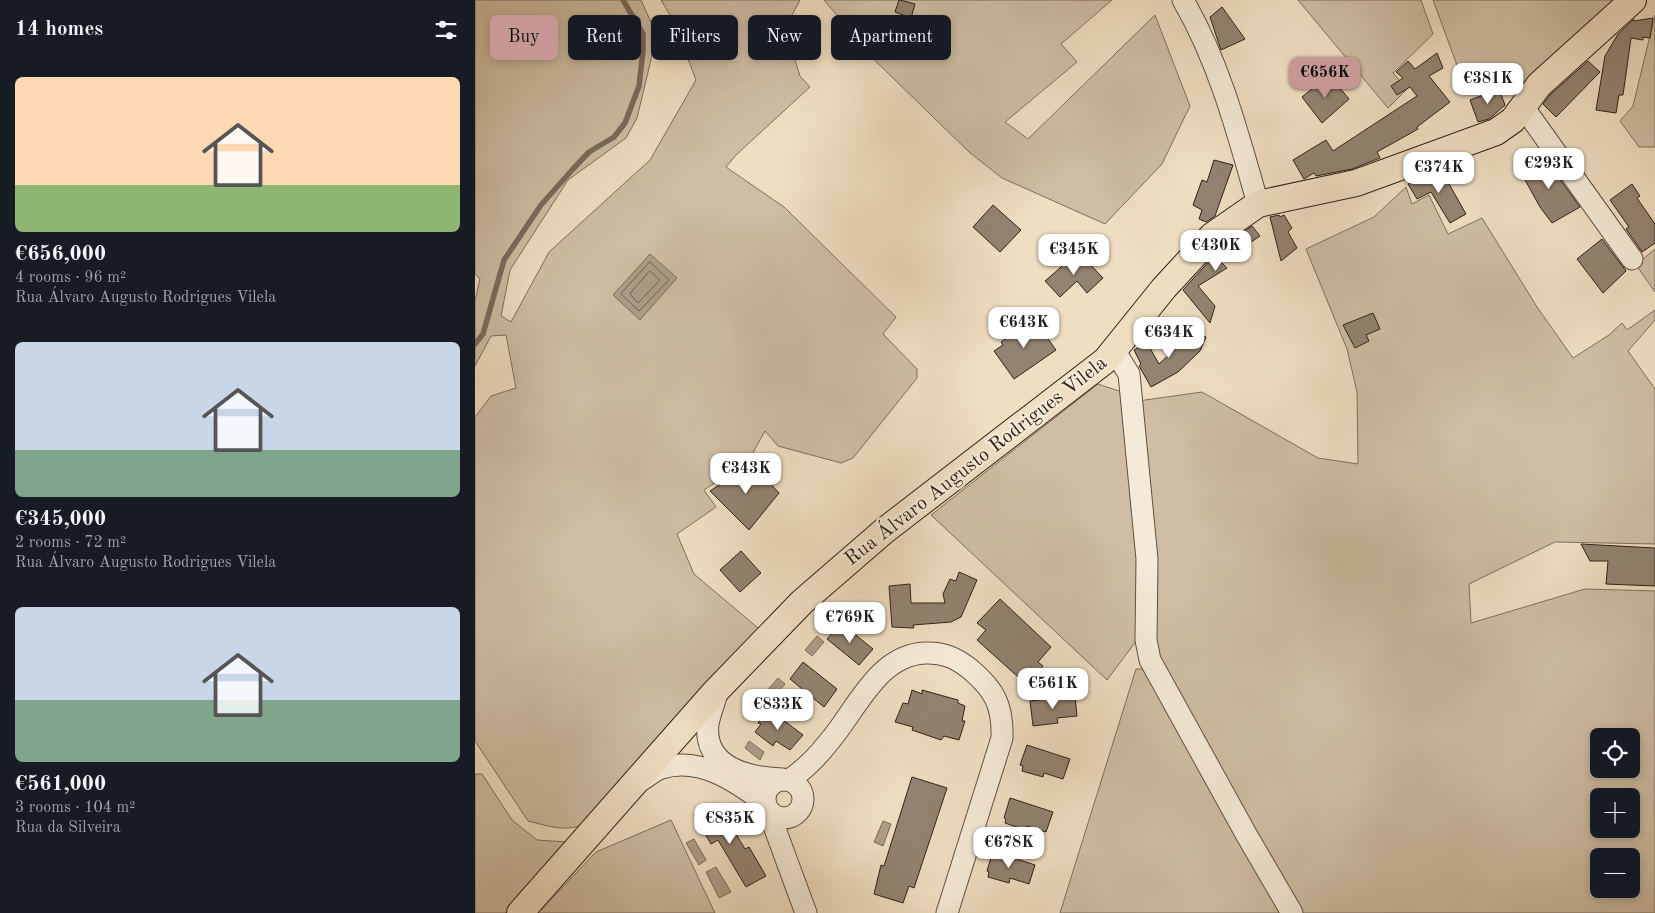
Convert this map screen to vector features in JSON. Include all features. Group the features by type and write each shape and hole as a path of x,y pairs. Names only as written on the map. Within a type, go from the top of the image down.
{"main road":[{"name":"Rua Álvaro Augusto Rodrigues Vilela","path":"519,913 719,688 829,576 884,530 1106,360 1193,255 1212,236 1258,204 1356,183 1496,132 1513,120 1524,108 1539,85 1633,0"}],"street":[{"path":"1183,0 1215,62 1229,103 1258,204"},
{"path":"1524,108 1632,259"},
{"path":"1114,350 1129,374 1147,559 1146,640 1150,660 1231,809 1292,913"},
{"path":"795,880 791,858 794,830 802,805 829,743 879,674 902,658 915,653 939,653 951,656 984,681 1001,710 1002,738 947,913"},
{"path":"709,741 704,735 697,734 675,737 674,749 676,758 682,764 724,775 767,806 772,814 790,818 802,805 800,788 786,780 745,775 732,769 714,754 709,741 708,724 719,688"},
{"path":"806,913 795,880 776,835 765,797 771,785 786,780 829,743"},
{"path":"631,787 661,768 674,765 699,768"}],"shaded area":[{"path":"475,0 641,0 651,22 651,60 637,118 626,138 568,180 510,270 501,316 511,322 549,252 650,160 696,80 688,60 738,60 738,15 670,15 661,0 800,0 792,15 748,15 748,60 795,60 800,76 810,87 736,155 726,167 784,207 896,317 883,334 917,369 917,378 853,458 841,463 778,446 765,431 749,460 704,490 716,507 677,534 694,574 758,628 587,823 573,828 558,828 528,821 475,741 475,417 491,396 516,388 506,335 491,336 475,366 475,301 480,279 475,274"},
{"path":"824,0 1112,0 1061,44 1077,62 1005,122 1028,139 1155,15 1190,106 1162,164 1105,224 1002,178 969,152 875,60 951,60 951,15 837,15"},
{"path":"1298,0 1421,0 1433,34 1393,73 1407,89 1388,108"},
{"path":"1433,0 1616,0 1527,87 1522,81 1501,78 1468,95"},
{"path":"1655,15 1655,147 1639,147 1620,121 1633,106"},
{"path":"1406,187 1412,204 1429,195 1448,234 1482,218 1537,307 1573,358 1609,335 1622,323 1627,330 1655,310 1655,320 1628,351 1655,389 1655,544 1555,542 1469,584 1471,623 1585,589 1655,591 1655,913 1060,913 1136,669 1144,669 1157,661 1138,401 1202,392 1318,458 1358,464 1357,392 1347,349 1306,249 1374,217"},
{"path":"1655,249 1655,292 1636,265"},
{"path":"1098,384 1125,393 1143,596 1137,640 1107,680 931,515"},
{"path":"475,774 482,774 512,820 537,840 568,842 505,913 475,913"},
{"path":"671,820 715,913 538,913 596,852"}],"water":[{"path":"650,254 677,278 640,320 613,295"},
{"path":"817,636 824,642 812,656 805,650"},
{"path":"778,678 785,684 773,698 766,692"},
{"path":"749,741 764,752 760,760 745,748"},
{"path":"883,821 891,824 883,846 874,842"},
{"path":"694,839 706,860 699,865 686,843"},
{"path":"716,867 731,892 719,898 706,872"}],"building":[{"path":"899,0 915,4 912,15 903,15 895,12"},
{"path":"1222,7 1245,39 1221,50 1210,17"},
{"path":"1653,18 1650,38 1643,37 1643,40 1631,38 1623,95 1619,95 1616,113 1596,110 1605,56 1618,34 1634,19 1634,21"},
{"path":"1437,53 1443,68 1429,76 1450,102 1417,127 1418,129 1377,152 1380,158 1352,169 1316,176 1314,173 1304,179 1293,160 1326,140 1333,151 1417,96 1410,87 1397,95 1391,86 1403,78 1396,72 1408,61 1415,69"},
{"path":"1588,61 1600,72 1556,117 1543,104 1550,95"},
{"path":"1329,75 1349,99 1322,123 1302,97"},
{"path":"1499,89 1505,105 1489,119 1478,122 1470,100"},
{"path":"1543,156 1580,207 1552,223 1540,207 1519,169"},
{"path":"1214,160 1233,165 1215,216 1206,222 1199,219 1202,210 1193,205 1202,180 1207,182"},
{"path":"1440,168 1466,214 1450,223 1431,192 1417,199 1408,184"},
{"path":"1632,184 1640,196 1637,198 1655,224 1655,243 1642,252 1626,229 1629,227 1610,200"},
{"path":"993,205 1021,230 1000,252 973,227"},
{"path":"1279,215 1280,217 1284,215 1292,228 1288,232 1297,248 1281,261 1270,217"},
{"path":"1252,226 1260,236 1221,262 1227,268 1198,286 1215,306 1210,323 1183,290 1222,247"},
{"path":"1602,239 1626,271 1603,293 1577,259"},
{"path":"1075,255 1082,262 1085,259 1103,278 1087,293 1077,281 1060,297 1045,281"},
{"path":"1373,313 1380,329 1366,335 1369,341 1355,348 1343,325"},
{"path":"1035,321 1056,350 1014,379 994,351 1003,345 1001,342 1023,326 1025,328"},
{"path":"1188,331 1206,337 1200,351 1178,372 1151,387 1139,366 1141,364 1134,350 1147,343 1159,364 1184,341"},
{"path":"752,464 779,493 749,530 710,491"},
{"path":"1581,544 1655,548 1655,586 1606,584 1608,561 1590,561"},
{"path":"741,551 761,573 740,592 720,570"},
{"path":"959,572 977,580 961,617 951,622 913,625 914,628 892,627 889,586 910,584 911,603 945,603 943,594 950,579 956,581"},
{"path":"1000,599 1051,647 1038,662 1043,666 1027,685 977,640 986,630 977,623"},
{"path":"841,623 873,649 859,665 827,639"},
{"path":"803,662 837,689 824,707 790,679"},
{"path":"912,690 922,694 922,690 958,700 958,703 965,706 962,721 965,721 959,740 944,736 941,740 912,730 913,727 895,722 903,703 908,704"},
{"path":"1075,696 1077,716 1057,718 1058,723 1033,726 1030,701"},
{"path":"770,710 803,735 790,750 776,741 773,746 755,732 761,724 758,723"},
{"path":"1027,745 1070,759 1063,779 1044,773 1043,777 1022,771 1023,766 1020,765"},
{"path":"912,777 947,788 914,888 909,886 903,903 874,894 881,865 884,866"},
{"path":"1010,798 1053,812 1046,832 1027,826 1025,830 1005,823 1006,819 1004,818"},
{"path":"714,803 724,821 727,819 745,849 749,847 766,876 746,887 718,840 711,844 694,815"},
{"path":"993,851 1035,865 1029,884 1010,878 1009,883 988,877 989,872 987,871"}],"waterway":[{"path":"475,344 483,334 504,260 541,205 589,152 614,137 625,123 639,86 643,34 623,0"}]}
